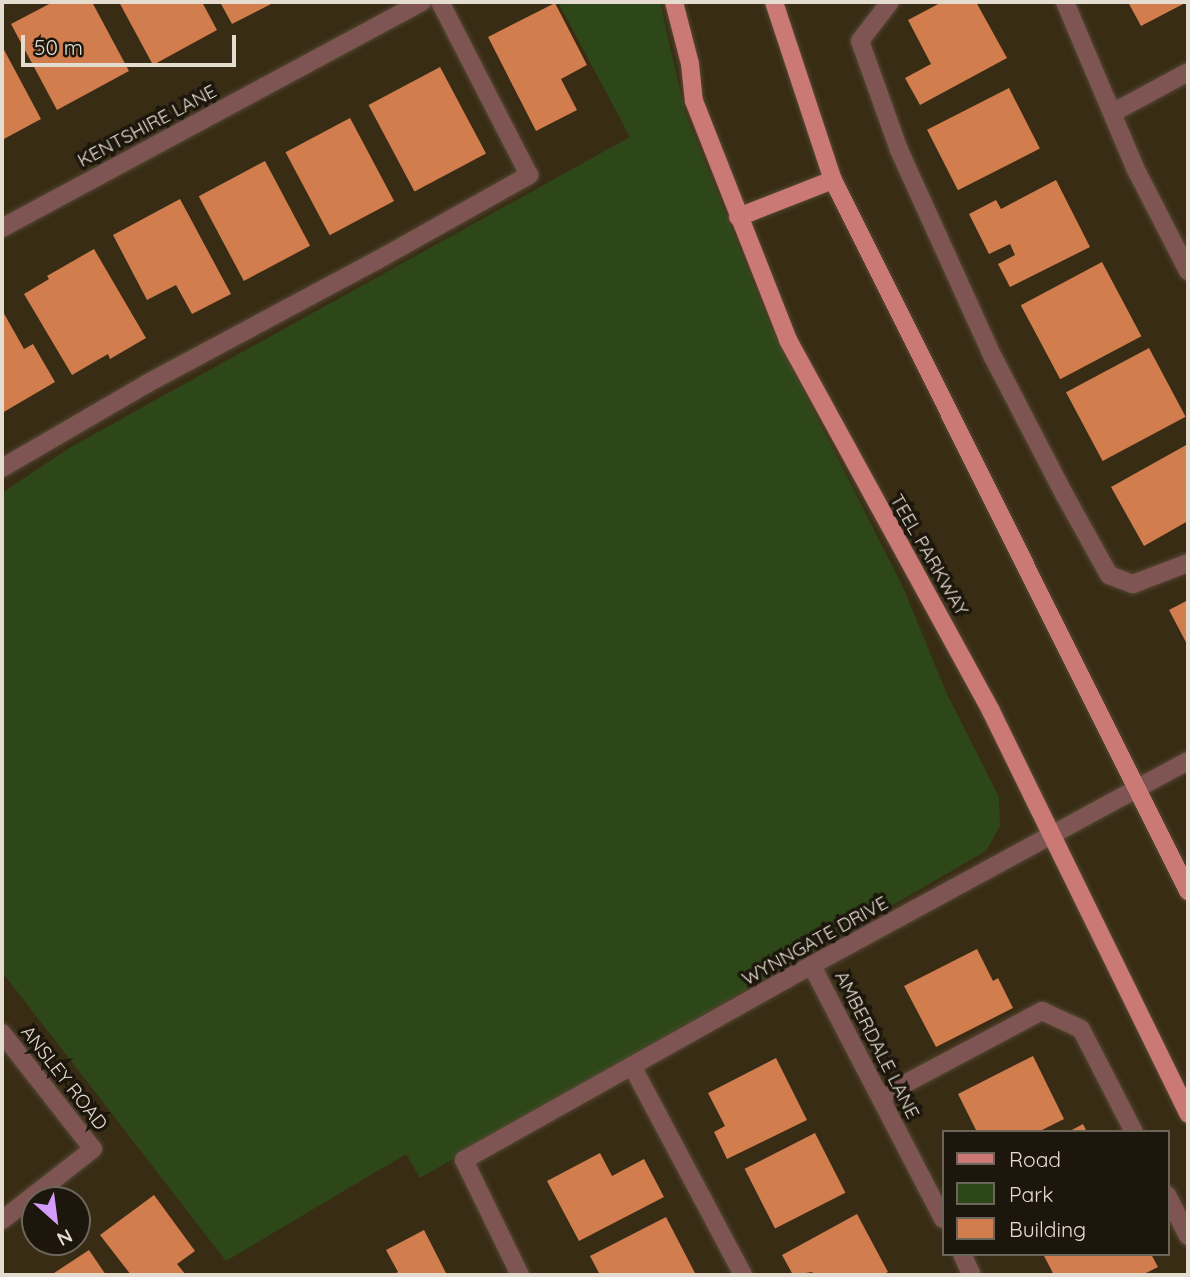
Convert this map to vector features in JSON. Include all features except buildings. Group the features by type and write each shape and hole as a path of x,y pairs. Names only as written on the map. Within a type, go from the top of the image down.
{"main road":[{"name":"TEEL PARKWAY","path":"674,2 690,64 694,101 788,340 871,496 936,607 1188,1114"},
{"path":"774,2 833,180 1188,891"},
{"path":"738,217 833,180"}],"street":[{"name":"KENTSHIRE LANE","path":"2,228 422,2"},
{"path":"2,468 148,383 530,175 440,2"},
{"path":"890,2 860,41 899,150 993,357 1064,494 1109,575 1133,584 1188,563"},
{"path":"1065,2 1135,168 1188,271"},
{"path":"1112,113 1188,72"},
{"name":"WYNNGATE DRIVE","path":"520,1275 464,1160 1188,761"},
{"name":"AMBERDALE LANE","path":"812,966 942,1217"},
{"path":"880,1097 1042,1012 1081,1029 1133,1130"},
{"name":"ANSLEY ROAD","path":"2,1032 93,1149 2,1220"},
{"path":"632,1066 743,1275"},
{"path":"1169,1199 1188,1236"},
{"path":"962,1256 972,1275"}],"green space":[{"path":"558,2 660,2 685,113 771,327 903,587 946,692 999,797 1000,826 986,851 420,1178 406,1154 226,1261 2,972 2,493 69,448 630,137"}]}
